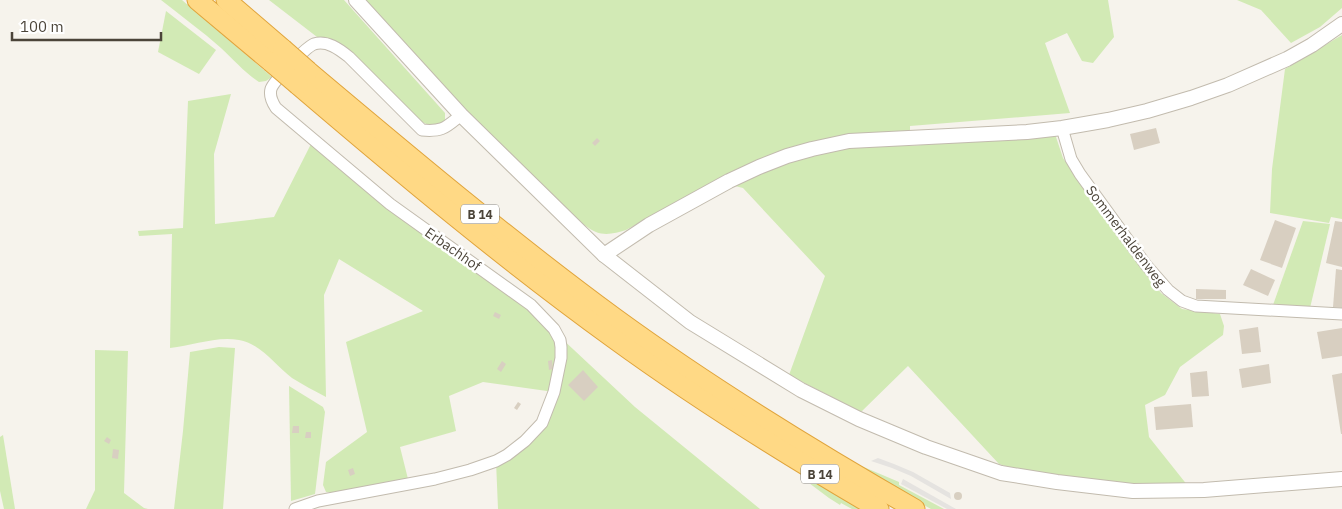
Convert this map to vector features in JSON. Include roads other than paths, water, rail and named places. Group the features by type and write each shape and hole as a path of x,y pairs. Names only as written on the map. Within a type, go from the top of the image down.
{"highway":[{"name":"B 14","path":"198,0 277,56 303,78 616,318 725,394 855,475 915,509"},
{"name":"B 14","path":"226,0 277,56"},
{"name":"B 14","path":"303,78 371,148 516,265 613,339 710,405 787,454 880,509"}],"street":[{"path":"356,0 461,115 604,255 690,322 801,390 859,419 926,447 1002,473 1133,492 1204,490 1342,479"},
{"path":"604,255 649,225 759,166 812,149 849,142 1062,128 1108,120 1191,98 1228,85 1287,59 1312,45 1342,24"},
{"name":"Erbachhof","path":"295,509 318,501 444,477 496,461 532,434 542,423 549,407 561,358 560,340 554,329 531,305 390,204 276,108 271,93 274,84 305,50 312,44 320,44 336,47 349,57 422,130 444,129 461,115"},
{"name":"Sommerhaldenweg","path":"1062,128 1071,159 1080,174 1146,265 1168,290 1182,301 1196,306 1342,314"}]}
